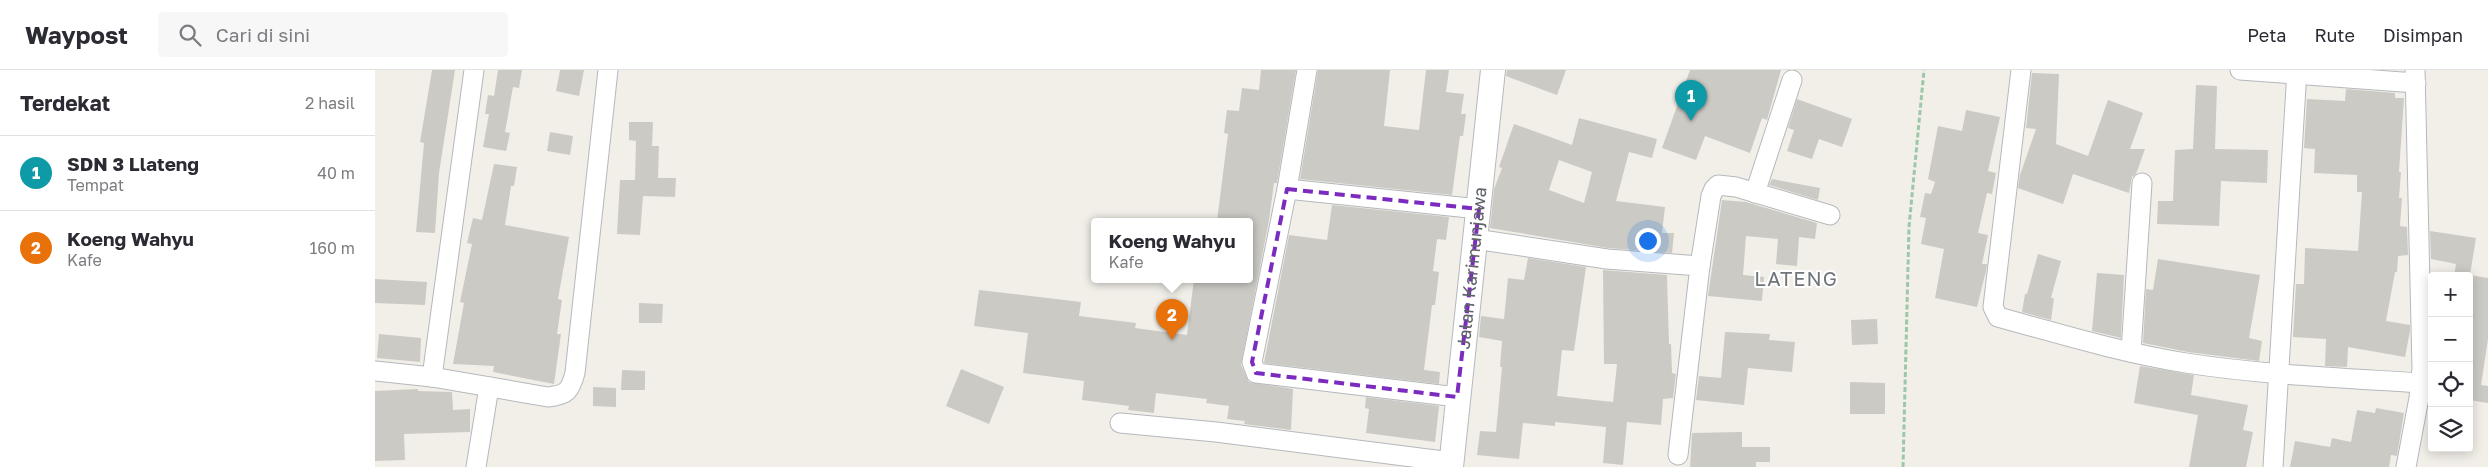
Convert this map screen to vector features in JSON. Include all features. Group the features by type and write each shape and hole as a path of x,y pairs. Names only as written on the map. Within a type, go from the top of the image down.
{"street":[{"path":"432,377 474,70"},
{"path":"375,371 432,377 548,397 561,396 571,388 575,373 608,70"},
{"path":"1307,70 1287,189 1252,362 1256,373 1457,397"},
{"name":"Jalan Karimunjawa","path":"1451,464 1493,70"},
{"path":"2021,70 1993,307 1998,317 2131,352 2185,363 2280,375 2421,383"},
{"path":"2240,70 2415,77 2420,231 2421,383 2406,467"},
{"path":"2273,467 2297,72"},
{"path":"1755,193 1792,80"},
{"path":"2131,352 2142,183"},
{"path":"1678,455 1700,266 1714,189 1718,185 1726,185 1830,215"},
{"path":"1287,189 1479,209"},
{"path":"1475,239 1607,259 1700,266"},
{"path":"476,467 489,386"},
{"path":"1120,423 1216,432 1451,464"}],"path":[{"path":"1903,467 1909,227 1924,70"}],"highlighted area":[{"path":"1287,189 1479,209 1457,397 1256,373 1252,362"}],"building":[{"path":"432,70 455,70 439,173 435,233 416,232 424,143 420,142"},
{"path":"498,70 522,70 519,88 513,87 505,132 510,133 506,151 483,147 489,114 485,114 488,95 494,96"},
{"path":"560,70 584,70 579,96 556,91"},
{"path":"1261,70 1296,70 1277,183 1274,183 1269,220 1241,365 1249,382 1293,389 1291,430 1244,424 1245,421 1227,419 1229,406 1206,403 1207,399 1156,393 1154,413 1128,410 1129,406 1082,400 1084,381 1023,373 1028,333 974,326 979,290 1081,302 1079,316 1136,323 1135,328 1187,335 1194,283 1253,283 1253,218 1217,218 1228,134 1224,133 1227,110 1239,111 1242,88 1259,90"},
{"path":"1318,70 1390,70 1384,126 1419,130 1426,70 1449,70 1446,92 1464,94 1461,114 1466,114 1463,136 1460,136 1452,195 1300,179"},
{"path":"1507,70 1566,70 1557,95 1506,76"},
{"path":"1690,70 1781,70 1767,120 1762,118 1750,153 1705,136 1696,160 1662,148"},
{"path":"2032,73 2059,74 2056,144 2088,156 2108,100 2143,113 2130,149 2145,149 2136,174 2132,177 2129,193 2073,174 2063,204 2018,188 2020,175 2036,129 2026,128"},
{"path":"2196,85 2217,86 2215,149 2268,150 2267,183 2221,181 2219,226 2157,224 2158,201 2173,201 2175,150 2193,149"},
{"path":"2346,89 2395,93 2395,98 2404,98 2399,198 2402,198 2400,226 2407,227 2408,255 2398,256 2397,272 2395,272 2386,321 2410,325 2405,357 2348,347 2347,367 2325,366 2326,339 2293,337 2296,284 2304,284 2305,248 2358,251 2362,192 2357,192 2357,175 2314,173 2315,149 2304,148 2307,99 2345,101"},
{"path":"1797,99 1852,119 1842,147 1819,139 1812,159 1787,151 1794,130 1788,128"},
{"path":"1966,110 2000,117 1988,171 1996,173 1992,194 1987,193 1978,233 1988,235 1982,264 1987,264 1986,271 1977,307 1935,298 1944,249 1921,244 1926,218 1920,217 1925,193 1931,194 1935,182 1928,179 1938,126 1962,131"},
{"path":"1579,118 1657,139 1652,158 1629,152 1616,201 1665,207 1662,233 1674,233 1672,253 1608,248 1490,228 1494,189 1502,168 1499,167 1514,124 1572,145","holes":["1559,160 1592,172 1584,203 1549,190"]},
{"path":"629,122 653,122 652,146 659,146 658,178 676,178 675,197 643,196 640,235 617,234 620,180 635,180 636,141 629,140"},
{"path":"550,132 573,136 570,155 547,151"},
{"path":"494,164 517,167 514,186 511,186 505,225 569,237 558,299 562,300 557,334 561,334 554,384 493,372 494,366 453,364 464,303 460,302 472,244 467,243 473,218 482,220"},
{"path":"1772,179 1820,188 1818,200 1769,185"},
{"path":"1722,200 1746,202 1817,223 1815,239 1799,237 1797,266 1776,264 1778,239 1746,236 1743,275 1764,277 1762,301 1708,296"},
{"path":"1332,205 1449,217 1446,240 1437,239 1433,271 1439,272 1435,305 1432,305 1424,370 1440,372 1439,384 1264,363 1289,235 1327,240"},
{"path":"2430,231 2476,238 2470,272 2455,272 2456,264 2431,259"},
{"path":"2038,254 2061,261 2051,298 2054,298 2051,320 2022,312 2025,294 2027,294"},
{"path":"1528,258 1586,267 1574,351 1562,350 1557,396 1613,402 1617,364 1604,364 1603,270 1667,275 1669,344 1671,344 1672,373 1676,374 1673,398 1663,399 1661,425 1627,422 1623,465 1603,463 1606,427 1555,422 1555,426 1523,423 1519,459 1477,455 1480,431 1496,432 1502,367 1500,367 1502,341 1479,337 1481,316 1504,319 1508,278 1524,280"},
{"path":"2158,259 2260,275 2249,338 2262,341 2259,361 2188,352 2143,343 2146,289 2153,290"},
{"path":"2097,273 2124,275 2121,338 2092,331"},
{"path":"2473,276 2488,278 2488,339 2481,385 2488,386 2488,403 2473,401"},
{"path":"375,279 427,282 425,305 375,303"},
{"path":"639,303 663,304 662,323 639,323"},
{"path":"1877,319 1878,344 1852,345 1851,320"},
{"path":"1725,332 1770,334 1769,340 1795,342 1792,372 1748,368 1744,405 1696,400 1699,376 1721,378"},
{"path":"379,334 421,338 420,362 377,358"},
{"path":"2140,366 2194,375 2191,395 2248,405 2243,430 2253,432 2246,467 2189,467 2198,415 2134,403"},
{"path":"961,369 1004,387 989,424 946,406"},
{"path":"622,370 645,371 645,390 621,390"},
{"path":"1850,382 1885,383 1885,414 1850,414"},
{"path":"593,387 616,388 616,407 593,406"},
{"path":"418,389 418,391 452,392 453,410 470,409 470,432 404,434 405,460 375,461 375,391"},
{"path":"1366,397 1439,406 1435,442 1366,433 1369,409 1365,408"},
{"path":"2376,408 2404,413 2397,456 2391,455 2389,467 2290,467 2295,441 2330,447 2332,438 2351,442 2357,410 2375,413"},
{"path":"1742,432 1742,447 1770,447 1770,462 1756,462 1756,467 1690,467 1692,433"}],"place":[{"name":"SDN 3 Llateng","path":"1691,121"},
{"name":"Koeng Wahyu","path":"1172,340"}],"district":[{"name":"LATENG","path":"1796,279"}]}
